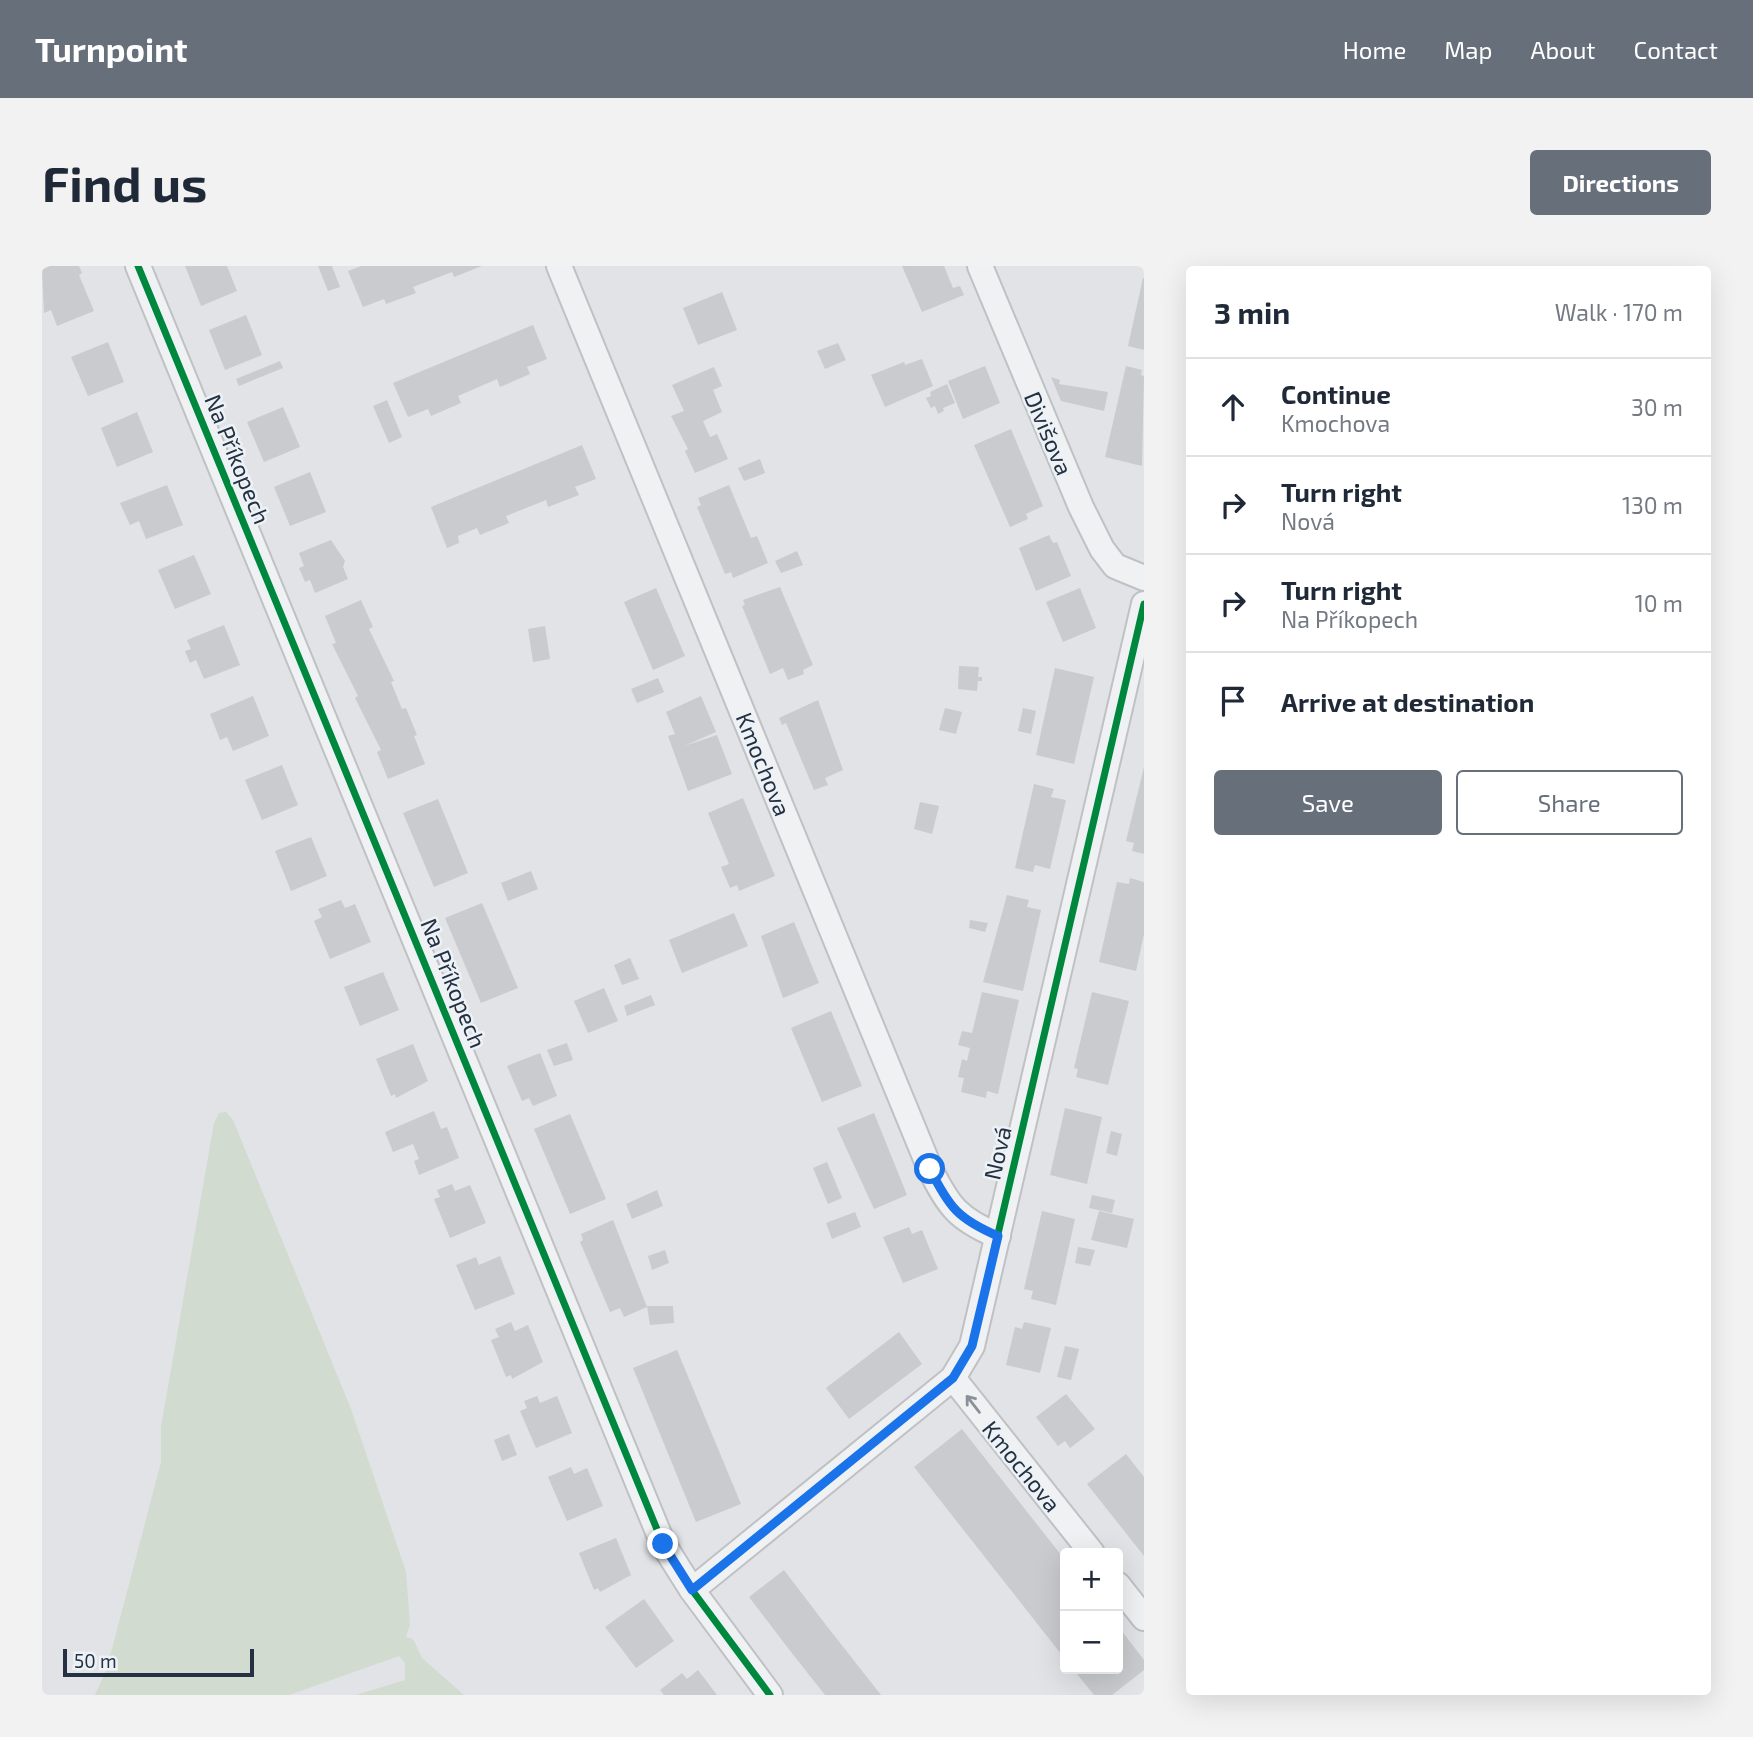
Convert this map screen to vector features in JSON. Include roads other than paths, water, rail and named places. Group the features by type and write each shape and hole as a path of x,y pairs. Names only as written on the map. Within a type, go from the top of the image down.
{"street":[{"name":"Na Příkopech","path":"138,266 663,1544 692,1590 770,1695"},
{"name":"Kmochova","path":"559,266 930,1169 948,1204 961,1218 998,1236"},
{"name":"Divišova","path":"980,266 1081,508 1102,549 1115,566 1144,578"},
{"name":"Nová","path":"692,1590 953,1378 972,1346 1144,604"},
{"name":"Kmochova","path":"953,1378 1088,1548"},
{"path":"1123,1591 1144,1618"}]}
